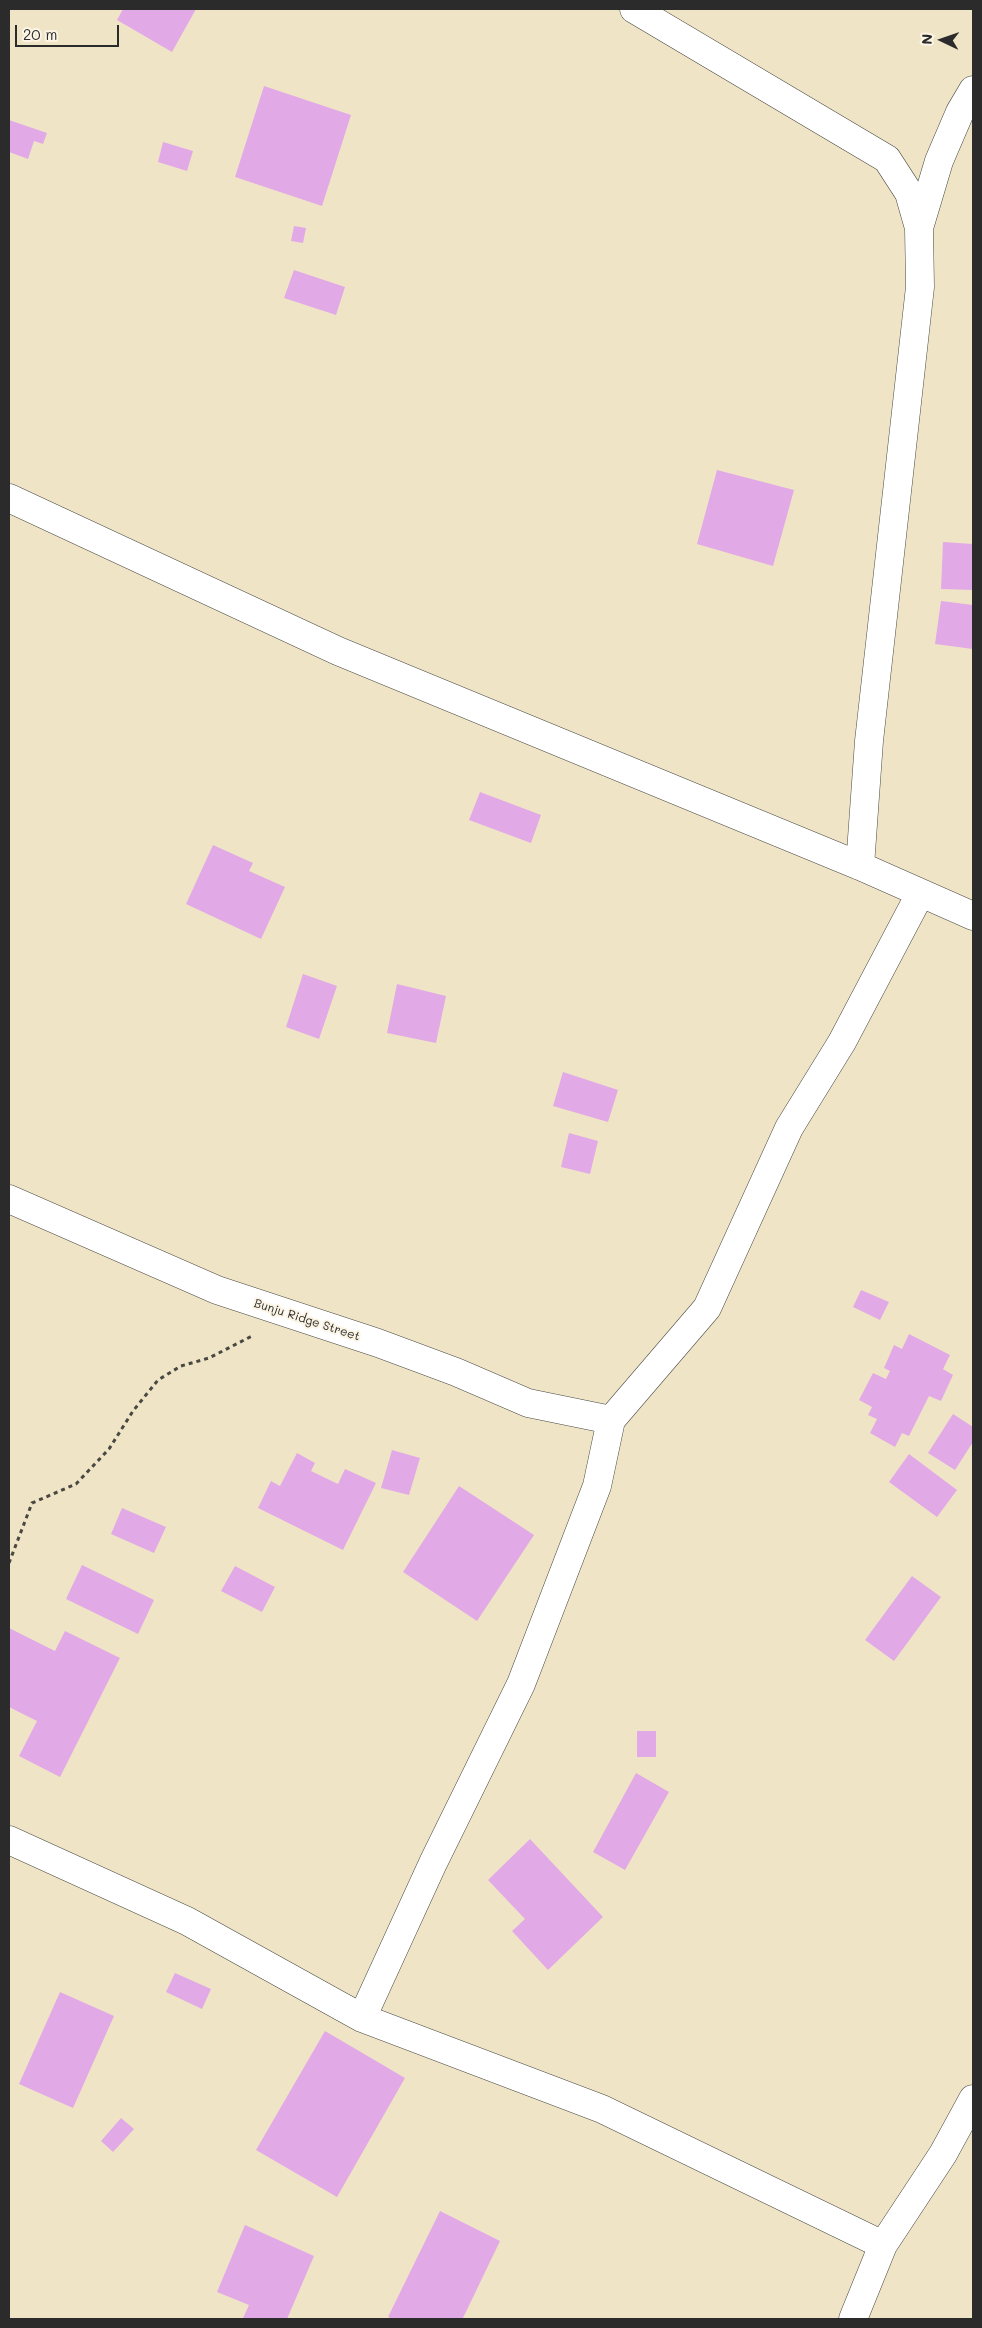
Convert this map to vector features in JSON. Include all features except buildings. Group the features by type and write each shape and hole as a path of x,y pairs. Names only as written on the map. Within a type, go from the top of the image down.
{"street":[{"path":"634,9 887,159 909,193 919,228 920,287 869,741 860,866"},
{"path":"919,228 939,161 960,112 973,90"},
{"path":"9,498 338,651 860,866 973,916"},
{"path":"362,2018 433,1863 522,1684 597,1486 611,1420 707,1308 789,1128 842,1042 920,894"},
{"name":"Bunju Ridge Street","path":"9,1198 217,1290 292,1316 378,1342 456,1372 528,1403 611,1420"},
{"path":"9,1840 187,1921 362,2018 602,2109 883,2246"},
{"path":"853,2319 883,2246 943,2154 973,2099"}],"path":[{"path":"9,1563 32,1503 76,1484 109,1449 133,1411 158,1380 181,1366 208,1358 292,1316"}]}
